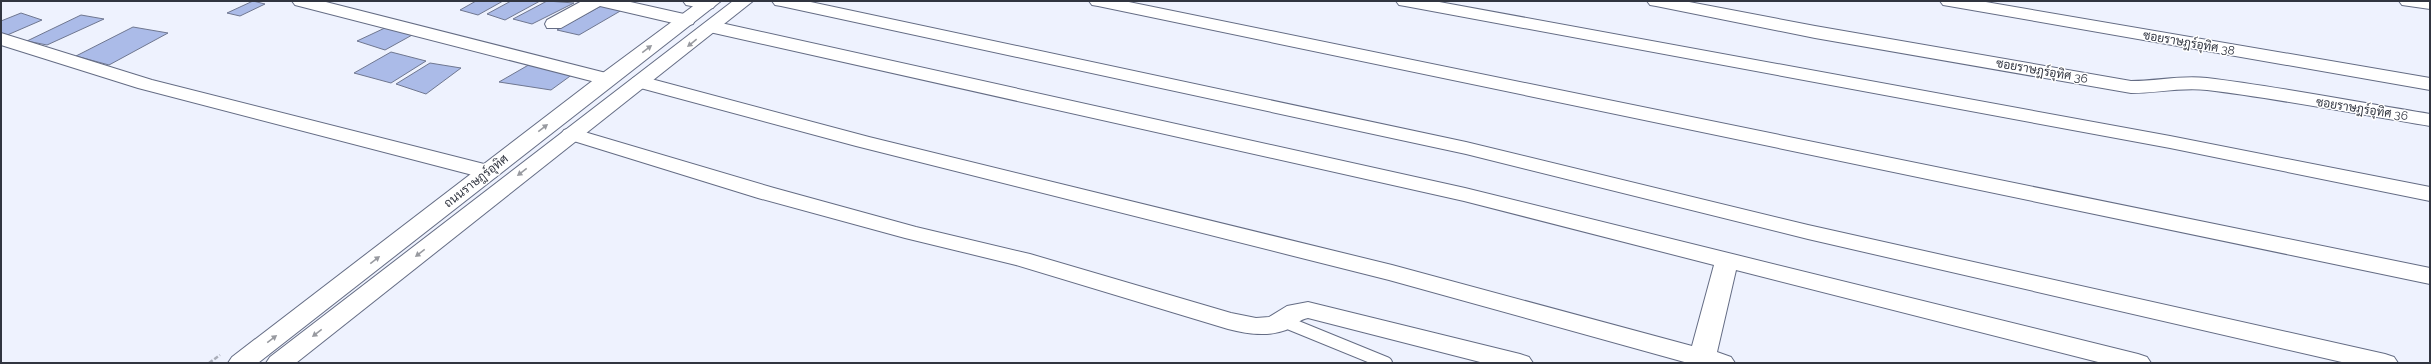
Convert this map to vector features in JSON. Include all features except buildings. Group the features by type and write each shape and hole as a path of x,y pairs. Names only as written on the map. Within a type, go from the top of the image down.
{"street":[{"path":"301,1 607,79"},
{"path":"554,24 595,1"},
{"path":"602,1 699,7"},
{"name":"ถนนราษฎร์อุทิศ","path":"279,363 571,134 744,1"},
{"path":"781,1 1163,85 1466,148 1808,232 2385,363"},
{"path":"1098,1 2430,276"},
{"path":"1405,1 2163,141 2430,194"},
{"name":"ซอยราษฎร์อุทิศ 36","path":"1656,1 1815,32 2131,87 2148,87 2168,83 2206,84 2430,120"},
{"name":"ซอยราษฎร์อุทิศ 38","path":"1949,1 2430,84"},
{"path":"2408,1 2430,4"},
{"name":"ถนนราษฎร์อุทิศ","path":"241,363 699,7"},
{"path":"712,27 1465,195 2138,363"},
{"path":"1,39 144,84 488,172"},
{"path":"640,82 863,142 1384,271 1709,361 1727,260"},
{"path":"571,134 766,193 914,233 1022,260 1228,321 1253,326 1271,325 1283,321 1293,312 1308,310 1514,362"},
{"path":"517,149 546,154"}],"lane":[{"path":"1283,321 1386,363"}]}
